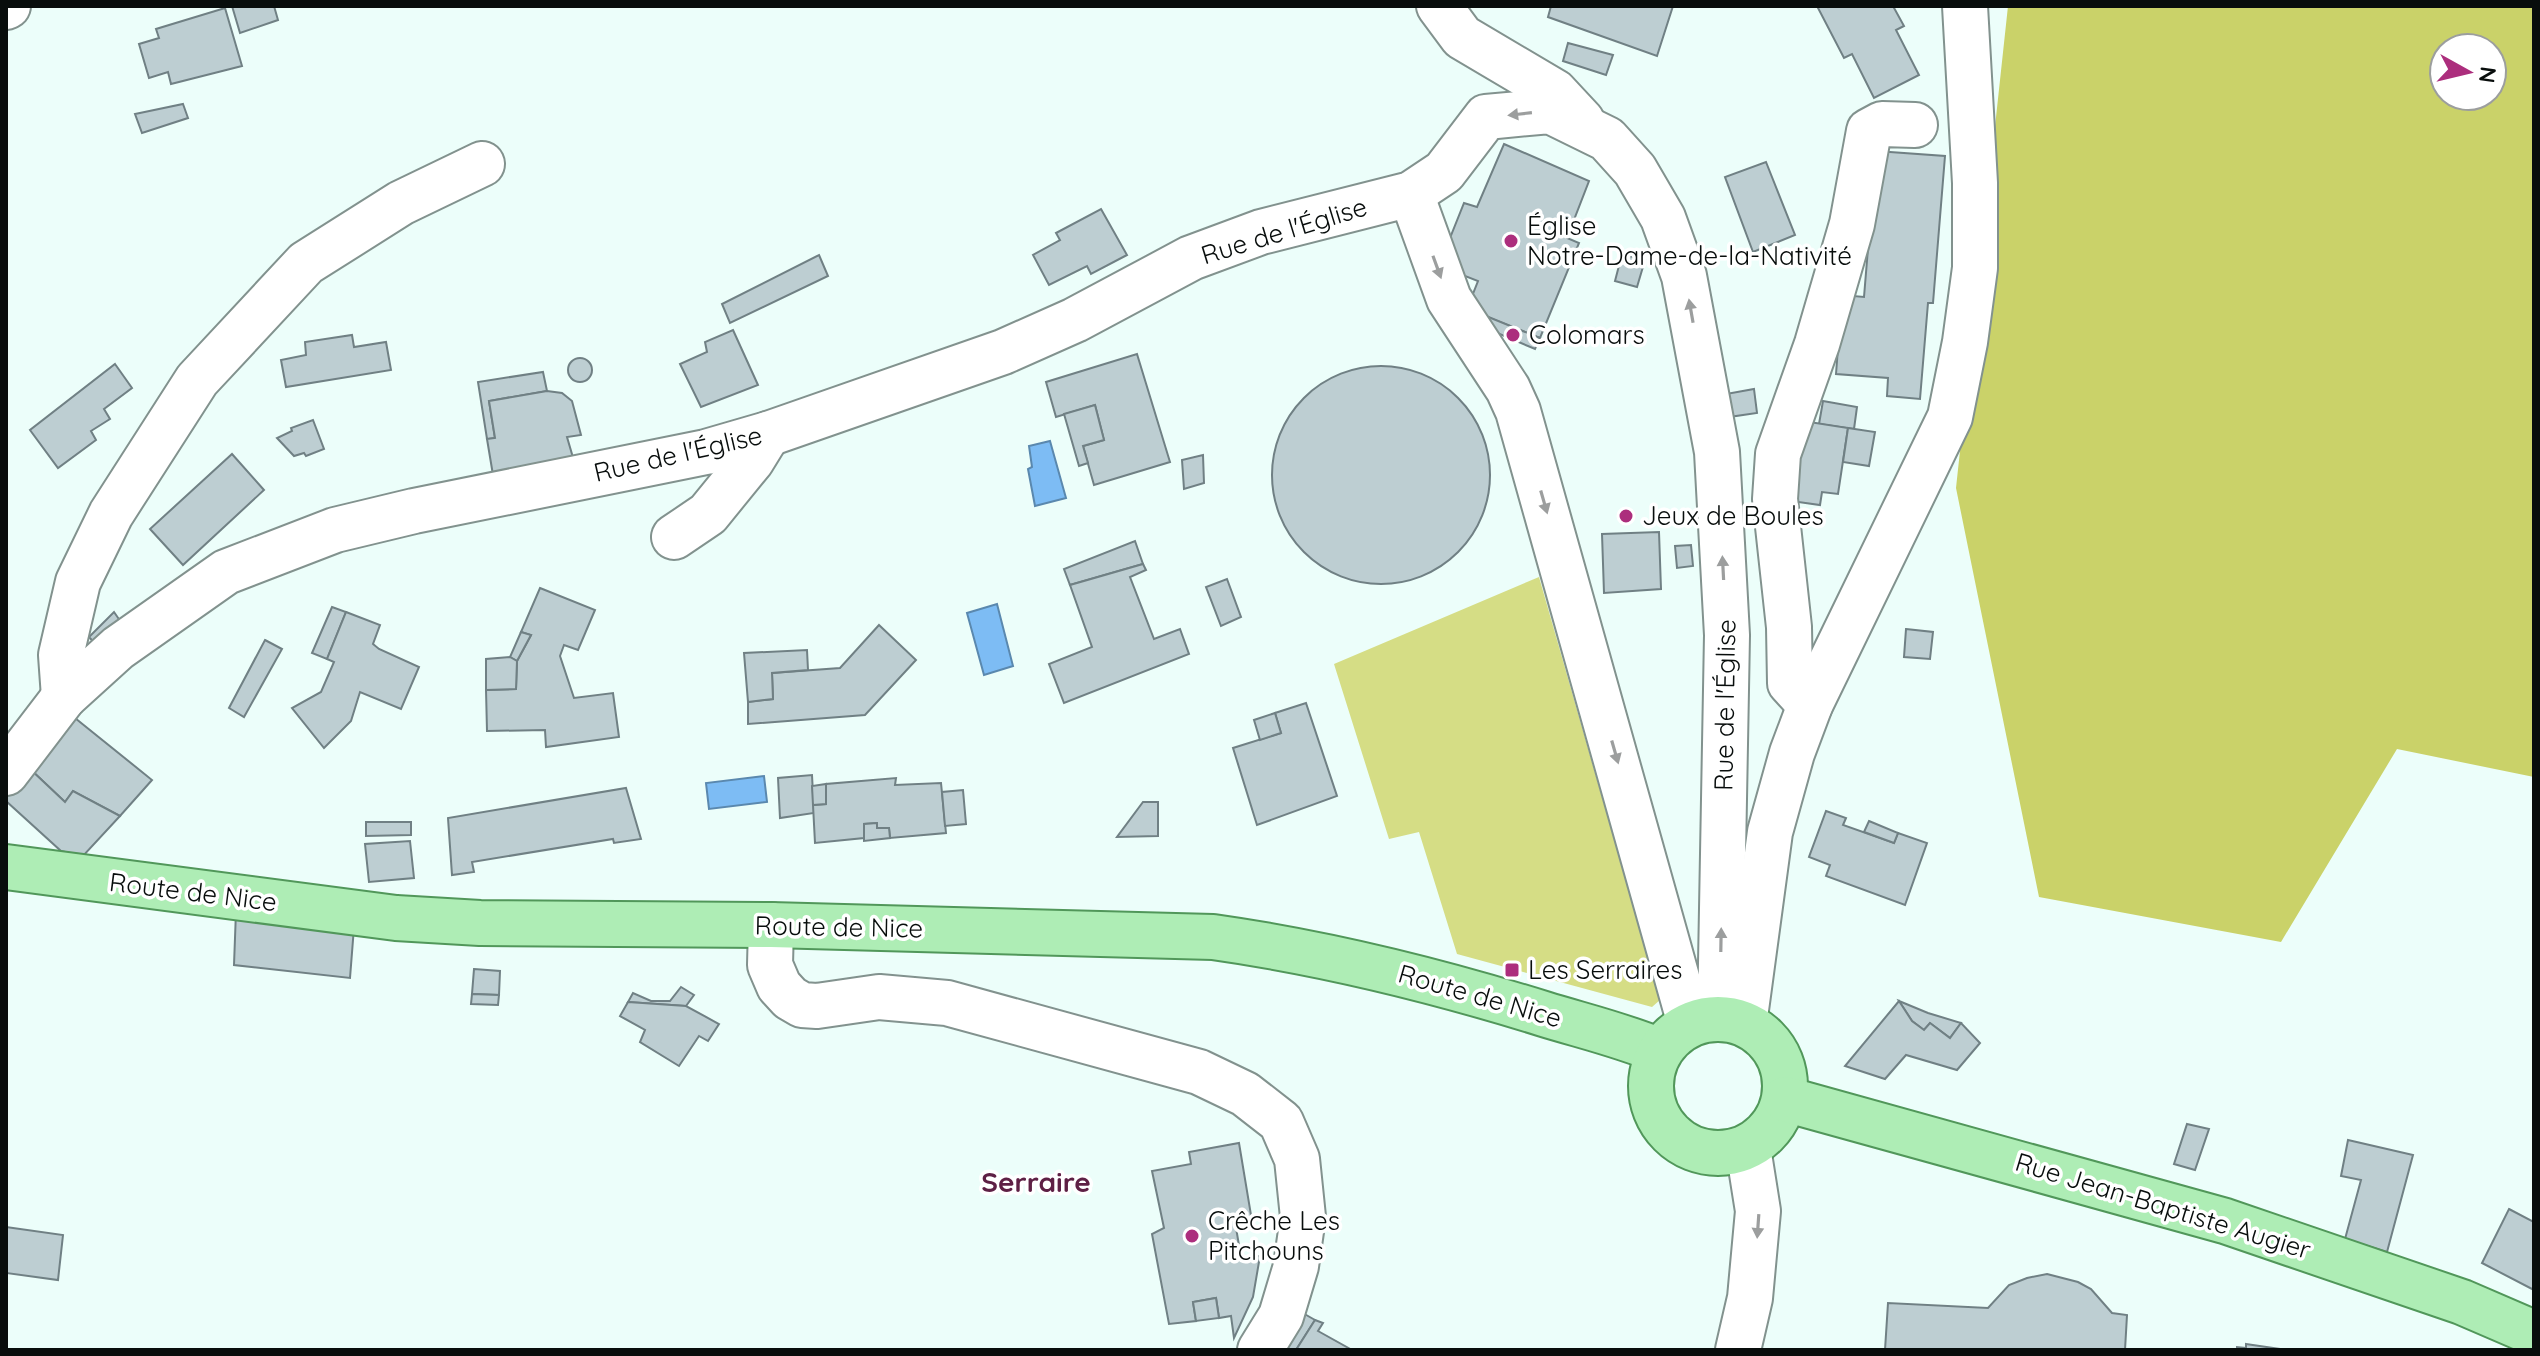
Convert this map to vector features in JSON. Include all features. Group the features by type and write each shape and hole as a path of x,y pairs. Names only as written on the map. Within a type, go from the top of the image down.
{"main road":[{"name":"Route de Nice","path":"6,867 396,918 480,923 771,925 1158,934 1240,940 1356,961 1635,1041 1704,1029"},
{"path":"1704,1029 1760,1033 1773,1046 1782,1062 1786,1081 1785,1099 1770,1131 1748,1148 1723,1154 1705,1153 1687,1146 1660,1122 1652,1095 1653,1068 1704,1029"},
{"name":"Rue Jean-Baptiste Augier","path":"1785,1099 2225,1221 2462,1302 2534,1333"}],"street":[{"path":"1439,6 1462,37 1555,92 1592,132"},
{"path":"1411,194 1449,299 1508,389 1518,411 1704,1029 1745,1003 1770,832 1792,753 1810,705 1950,417 1975,268 1975,183 1965,6"},
{"name":"Rue de l'Église","path":"6,773 64,697 118,648 226,572 335,530 706,452 768,434 1003,352 1075,320 1191,258 1233,242 1411,194 1444,172 1486,117 1550,111 1607,139 1635,170 1663,218 1684,276 1717,452 1727,635 1704,1029"},
{"path":"1810,705 1790,683 1789,627 1775,499 1778,454 1817,344 1852,224 1869,131 1882,124 1915,125"},
{"path":"64,697 61,655 78,582 111,514 197,380 306,263 401,203 482,164"},
{"path":"674,537 708,514 752,460 768,434"},
{"path":"771,925 770,965 779,986 802,1005 817,1006 879,997 947,1003 1199,1072 1245,1094 1281,1122 1297,1159 1303,1217 1296,1266 1281,1316 1260,1350"},
{"path":"1738,1350 1750,1298 1758,1211 1748,1148"}],"green space":[{"path":"2008,6 2534,6 2534,777 2397,749 2281,942 2039,897 1956,488"},
{"path":"1539,577 1660,1000 1652,1007 1457,954 1419,832 1389,839 1334,664"}],"water":[{"path":"1050,441 1066,498 1035,506 1028,469 1032,467 1029,446"},
{"path":"997,604 1013,666 984,675 967,613"},
{"path":"764,776 767,802 709,809 706,783"}],"building":[{"path":"232,6 274,6 278,20 240,33"},
{"path":"1551,6 1673,6 1657,56 1548,17"},
{"path":"1817,6 1893,6 1904,26 1896,30 1919,75 1874,98 1852,54 1844,58"},
{"path":"225,8 242,66 171,84 168,72 149,78 139,44 159,38 156,29"},
{"path":"1568,43 1613,55 1606,75 1563,61"},
{"path":"183,104 188,118 142,133 135,114"},
{"name":"Église Notre-Dame-de-la-Nativité","path":"1504,144 1589,181 1567,238 1579,243 1540,338 1467,309 1478,281 1442,267 1464,203 1477,207"},
{"path":"1876,151 1945,156 1933,303 1928,303 1920,399 1887,396 1888,378 1836,374 1842,295 1864,297"},
{"path":"1766,162 1795,235 1753,252 1725,177"},
{"path":"1101,209 1127,255 1091,274 1087,266 1049,285 1033,255 1060,240 1056,233"},
{"path":"1622,254 1645,260 1637,287 1615,281"},
{"path":"819,255 828,276 730,323 722,304"},
{"path":"1486,316 1540,338 1535,349 1483,327"},
{"path":"733,330 758,385 701,407 680,364 707,352 705,342"},
{"path":"352,335 354,347 386,342 391,370 286,387 281,360 306,355 305,342"},
{"path":"1137,354 1170,462 1094,485 1083,446 1104,440 1095,405 1056,417 1046,382"},
{"path":"580,358 589,361 592,370 589,379 580,382 571,379 568,370 571,361"},
{"path":"115,364 132,388 104,409 110,419 91,431 96,440 58,468 30,430"},
{"path":"1381,366 1402,368 1423,375 1458,398 1481,433 1488,454 1488,496 1481,517 1458,552 1423,575 1402,582 1381,584 1360,582 1339,575 1304,552 1281,517 1274,496 1272,475 1274,454 1281,433 1304,398 1339,375 1360,368"},
{"path":"543,372 547,391 489,401 495,438 487,439 478,382"},
{"path":"1754,389 1757,413 1729,417 1726,394"},
{"path":"547,391 562,393 572,401 581,435 567,437 574,461 493,475 487,439 495,438 489,401"},
{"path":"1823,401 1857,407 1854,429 1819,424"},
{"path":"1095,405 1104,440 1083,446 1088,463 1079,466 1064,414"},
{"path":"313,420 324,449 306,456 304,453 294,456 277,438 292,431 291,428"},
{"path":"1803,421 1848,428 1838,494 1822,492 1820,505 1791,501"},
{"path":"1848,428 1875,432 1869,466 1843,462"},
{"path":"232,454 264,490 183,565 150,529"},
{"path":"1203,455 1204,483 1184,489 1182,460"},
{"path":"1659,532 1661,589 1604,593 1602,534"},
{"path":"1135,541 1143,564 1070,585 1064,569"},
{"path":"1691,545 1693,566 1677,568 1675,546"},
{"path":"1143,564 1146,570 1130,577 1154,639 1180,629 1189,654 1064,703 1049,664 1092,647 1070,585"},
{"path":"1227,579 1241,617 1221,626 1206,587"},
{"path":"540,588 595,610 578,650 564,645 560,656 574,698 613,693 619,737 546,747 545,730 487,731 486,690 516,689 517,661 531,635 521,632"},
{"path":"332,607 346,612 327,659 312,653"},
{"path":"114,612 123,625 99,648 89,637"},
{"path":"346,612 380,625 373,644 419,667 401,709 360,692 351,721 324,748 292,708 321,692 334,662 327,659"},
{"path":"879,625 916,660 865,715 748,724 748,702 773,699 772,673 840,668"},
{"path":"1906,629 1933,632 1930,659 1904,657"},
{"path":"521,632 531,635 517,661 510,657"},
{"path":"265,640 282,649 244,717 229,708"},
{"path":"807,650 808,670 772,673 773,699 748,702 744,653"},
{"path":"510,657 517,661 516,689 486,690 486,659"},
{"path":"1306,703 1337,796 1257,825 1233,748 1281,733 1275,713"},
{"path":"1275,713 1281,733 1260,740 1254,720"},
{"path":"70,714 152,780 120,816 73,791 65,802 29,768"},
{"path":"29,768 65,802 73,791 120,816 83,856 61,851 6,801 6,796"},
{"path":"812,775 814,813 780,818 778,778"},
{"path":"896,778 895,785 941,783 946,833 890,838 889,828 877,828 877,823 864,824 864,838 815,843 813,805 826,804 826,784"},
{"path":"826,784 826,804 813,805 812,786"},
{"path":"626,788 641,839 614,843 613,839 472,862 474,872 452,875 448,818"},
{"path":"963,790 966,824 945,826 942,792"},
{"path":"1143,802 1158,802 1158,836 1117,837"},
{"path":"1826,811 1846,818 1843,825 1894,843 1898,833 1927,843 1905,905 1826,876 1830,865 1809,857"},
{"path":"1869,821 1898,833 1894,843 1864,832"},
{"path":"366,822 411,822 411,835 366,836"},
{"path":"877,823 877,828 889,828 890,838 864,841 864,824"},
{"path":"410,841 414,878 369,882 365,844"},
{"path":"236,911 354,927 350,978 234,965"},
{"path":"474,969 500,971 499,995 472,994"},
{"path":"681,987 694,995 686,1006 628,1002 633,993 651,1001 670,1001"},
{"path":"472,994 499,995 498,1005 471,1004"},
{"path":"1899,1001 1961,1023 1950,1038 1930,1023 1924,1030 1912,1021"},
{"path":"1899,1001 1912,1021 1924,1030 1930,1023 1950,1038 1961,1023 1980,1043 1957,1070 1906,1055 1885,1079 1845,1066"},
{"path":"628,1002 686,1006 719,1024 708,1041 699,1036 679,1066 640,1042 645,1030 620,1016"},
{"path":"2187,1124 2209,1129 2195,1170 2174,1164"},
{"path":"2348,1140 2413,1155 2387,1252 2345,1239 2361,1180 2341,1176"},
{"path":"1239,1143 1252,1221 1235,1222 1241,1257 1260,1256 1253,1297 1234,1338 1231,1316 1219,1318 1216,1298 1193,1302 1196,1321 1169,1324 1152,1234 1164,1228 1152,1171 1191,1164 1189,1152"},
{"path":"2509,1209 2534,1222 2534,1290 2482,1263"},
{"path":"6,1227 63,1235 58,1280 6,1273"},
{"path":"2047,1274 2078,1282 2091,1289 2112,1313 2127,1315 2125,1350 1885,1350 1888,1303 1988,1308 2009,1285"},
{"path":"1216,1298 1219,1318 1196,1321 1193,1302"},
{"path":"1301,1312 1315,1320 1296,1350 1284,1350"},
{"path":"1315,1320 1323,1323 1318,1331 1352,1350 1296,1350"},
{"path":"2246,1344 2287,1350 2237,1350 2237,1347 2246,1348"}],"place":[{"name":"Église Notre-Dame-de-la-Nativité","path":"1511,241"},
{"name":"Colomars","path":"1513,335"},
{"name":"Jeux de Boules","path":"1626,516"},
{"name":"Les Serraires","path":"1512,970"},
{"name":"Crêche Les Pitchouns","path":"1192,1236"}],"district":[{"name":"Serraire","path":"1036,1182"}]}
